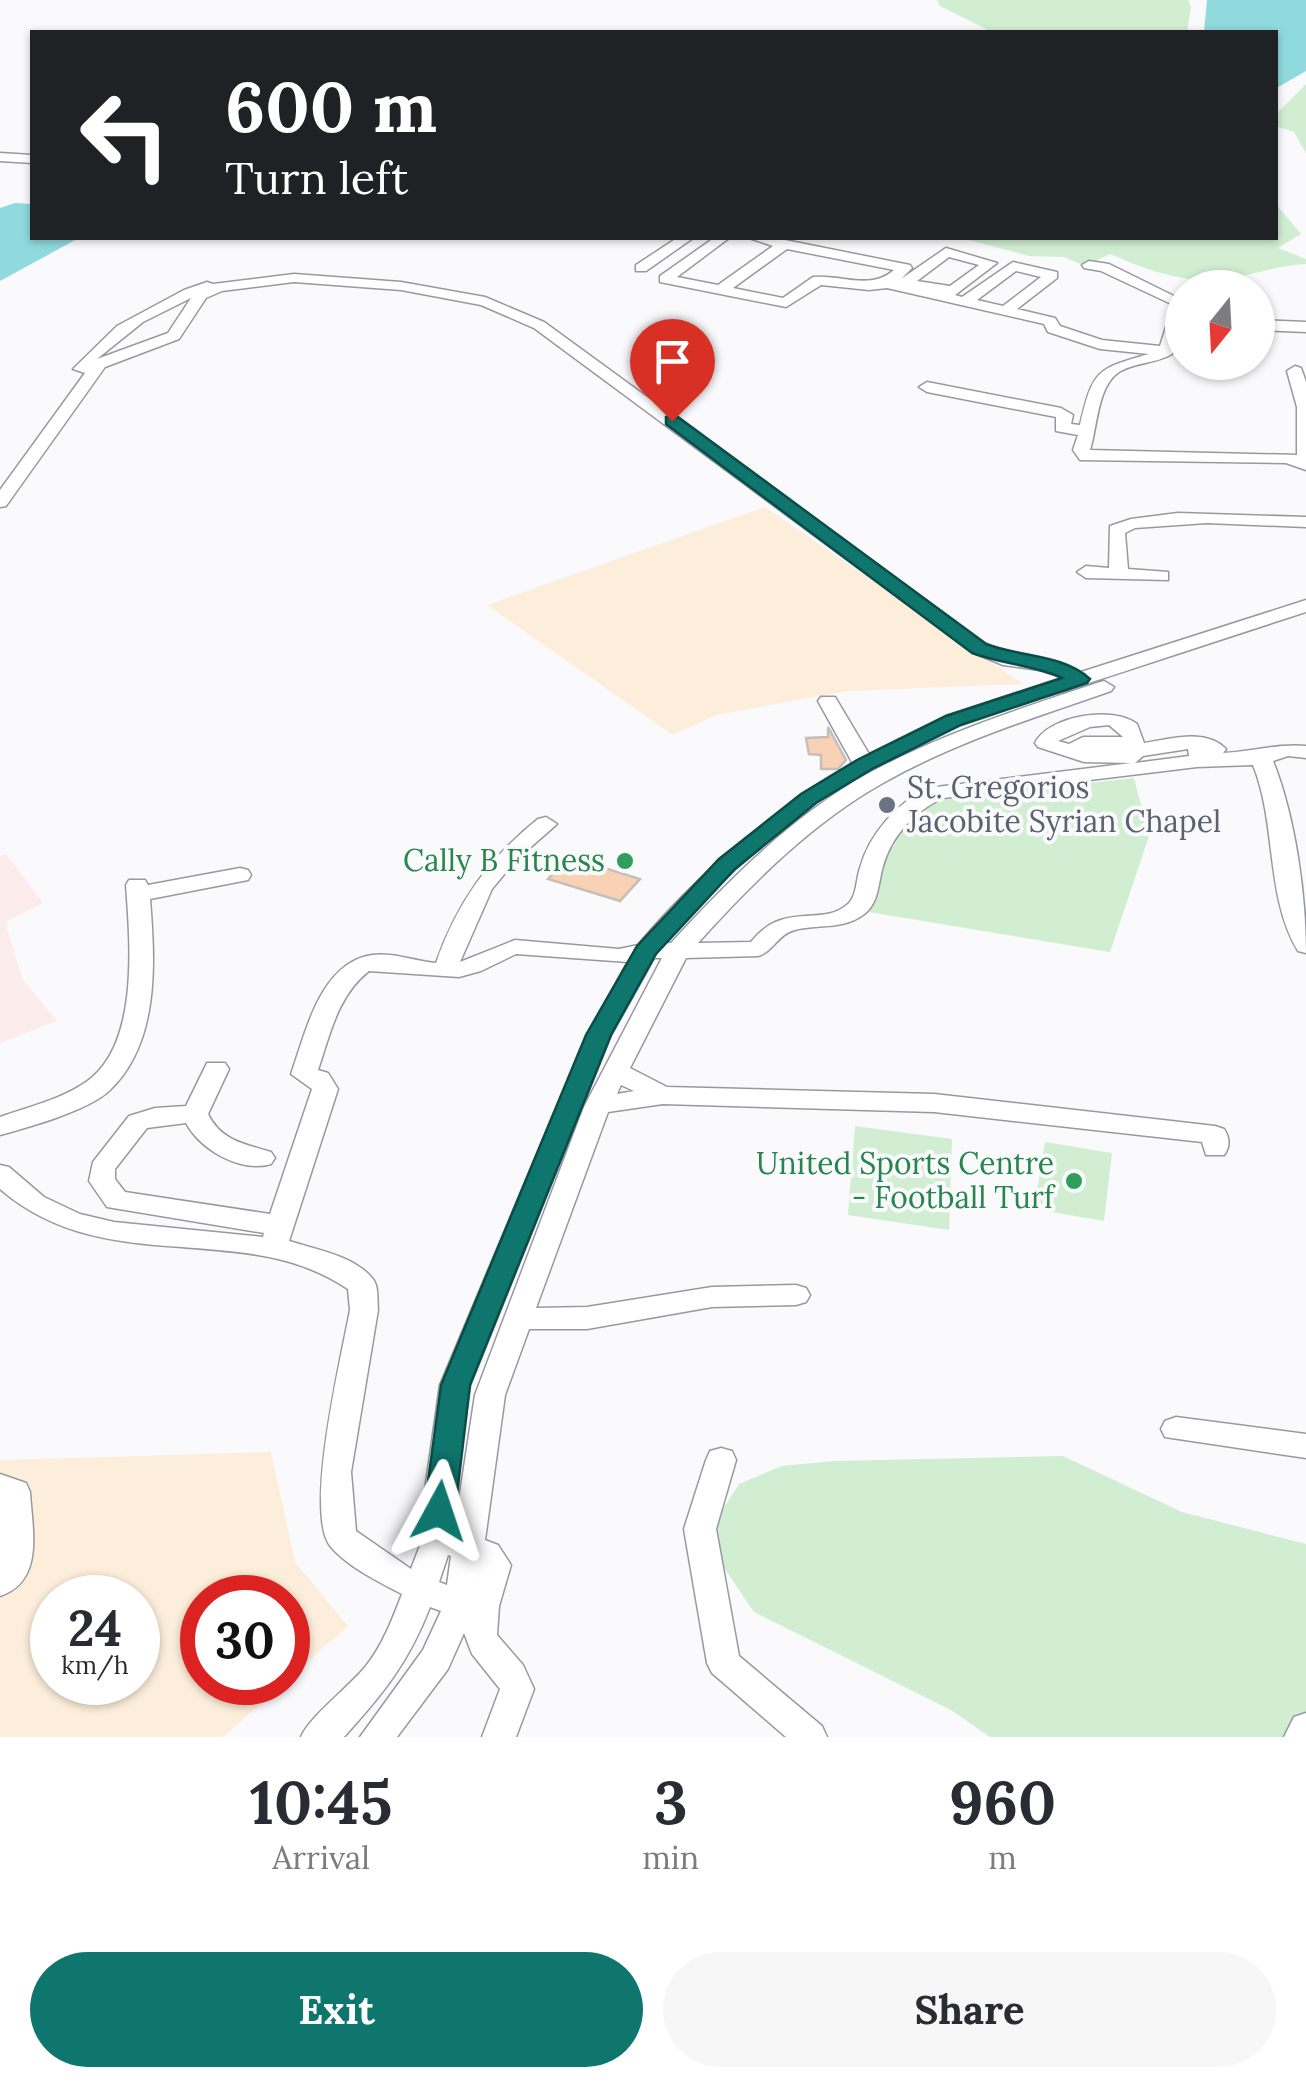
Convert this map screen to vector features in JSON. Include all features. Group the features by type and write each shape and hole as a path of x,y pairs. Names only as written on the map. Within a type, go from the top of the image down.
{"street":[{"path":"0,157 30,159"},
{"path":"641,268 683,240"},
{"path":"719,240 665,279 786,303 818,280 830,279 947,293 990,263 946,252 898,285"},
{"path":"766,240 905,268 898,285"},
{"path":"721,290 781,247"},
{"path":"830,279 847,264"},
{"path":"1089,265 1104,267 1165,297"},
{"path":"967,300 1012,266 1052,275 1008,310"},
{"path":"0,482 94,354 130,324 182,296 232,279 281,274 335,275 436,286 504,301 550,322 992,644 996,654"},
{"path":"0,502 98,364 174,336 200,295 236,283 294,278 421,288 484,301 539,325 979,648 1022,663 1050,665 1080,679"},
{"path":"898,285 1050,322 1053,328 1100,344 1165,351"},
{"path":"1275,326 1306,327"},
{"path":"1165,351 1111,370 1100,384 1090,432 1081,450 1086,456 1305,463 1305,407 1295,371"},
{"path":"927,388 1060,413 1065,416 1062,427 1090,432"},
{"path":"1119,574 1115,536 1116,530 1127,524 1160,520 1306,522"},
{"path":"1086,572 1161,576"},
{"path":"318,1737 378,1676 400,1643 438,1540 440,1482 456,1385 598,1035 646,951 727,864 808,798 864,764 954,720 1306,606"},
{"path":"377,1737 393,1721 436,1658 460,1604 490,1395 598,1105 680,949 719,906 796,836 874,779 980,729 1306,619"},
{"path":"828,701 864,764"},
{"path":"278,1237 325,1089 319,1079 304,1074 333,998 349,974 362,965 373,962 463,970 499,950 515,947 619,956 680,949 758,949 767,934 792,921 834,918 855,910 864,899 872,864 885,838 914,805 940,791 975,790 1182,758 1216,749 1196,741 1180,741 1161,750 1084,752 1078,746 1084,743 1116,745 1135,741 1126,724 1112,718 1090,720 1047,738 1045,743 1099,758 1182,758 1260,758 1287,750 1306,752"},
{"path":"1260,758 1275,787 1289,900 1306,946"},
{"path":"445,970 464,916 486,878 546,824"},
{"path":"0,1126 98,1087 117,1062 134,1024 142,944 137,889 240,875"},
{"path":"216,1069 195,1114 201,1129 217,1147 262,1158"},
{"path":"614,1071 663,1095"},
{"path":"598,1105 663,1095 934,1103 1215,1135 1215,1148"},
{"path":"195,1114 138,1122 102,1168 102,1180 117,1200 278,1237 362,1284 364,1310 336,1472 341,1537 374,1565 421,1591 460,1604"},
{"path":"0,1174 23,1196 86,1228 278,1237"},
{"path":"520,1319 587,1318 712,1297 796,1295"},
{"path":"1176,1429 1306,1446"},
{"path":"721,1460 700,1530 724,1663 810,1737"},
{"path":"0,1486 15,1492 17,1564 0,1583"},
{"path":"438,1540 486,1554 495,1565 479,1630 481,1642 510,1668 517,1689 498,1737"},
{"path":"1301,1737 1306,1728"}],"shaded area":[{"path":"765,507 1023,684 847,691 716,715 673,735 487,605"},
{"path":"6,854 43,903 6,922 23,980 57,1021 0,1043 0,856"},
{"path":"271,1452 295,1562 306,1575 180,1575 180,1705 259,1705 223,1737 0,1737 0,1460"},
{"path":"310,1580 348,1626 310,1660"}],"green space":[{"path":"937,0 1188,0 1191,7 1187,30 988,30 940,6"},
{"path":"1306,84 1306,153 1294,132 1278,127 1278,112"},
{"path":"1278,207 1301,234 1278,248 1306,259 1306,264 1268,270 1165,270 1165,274 1110,254 1085,266 1064,257 1029,256 969,240 1278,240"},
{"path":"1134,778 1149,836 1110,952 869,912 882,866 903,830 936,800"},
{"path":"855,1126 952,1139 949,1230 848,1215"},
{"name":"United Sports Centre - Football Turf","path":"1045,1142 1112,1153 1104,1221 1034,1209"},
{"path":"1063,1456 1182,1512 1306,1544 1306,1737 990,1737 951,1710 754,1612 718,1559 716,1520 739,1484 782,1466 834,1461"}],"water":[{"path":"1207,0 1306,0 1306,71 1278,87 1278,30 1204,30"},
{"path":"30,204 30,240 75,240 0,281 0,208"}],"building":[{"path":"828,727 846,760 838,769 821,769 821,755 809,754 806,738 828,737"},
{"path":"569,857 640,879 620,901 548,879"}],"place":[{"name":"St. Gregorios Jacobite Syrian Chapel","path":"887,805"},
{"name":"Cally B Fitness","path":"625,861"},
{"name":"United Sports Centre - Football Turf","path":"1074,1181"}],"route":[{"path":"439,1511 456,1385 598,1035 646,951 695,894 808,798 864,764 954,720 1080,679 1061,668 1022,663 979,648 672,421"}]}
